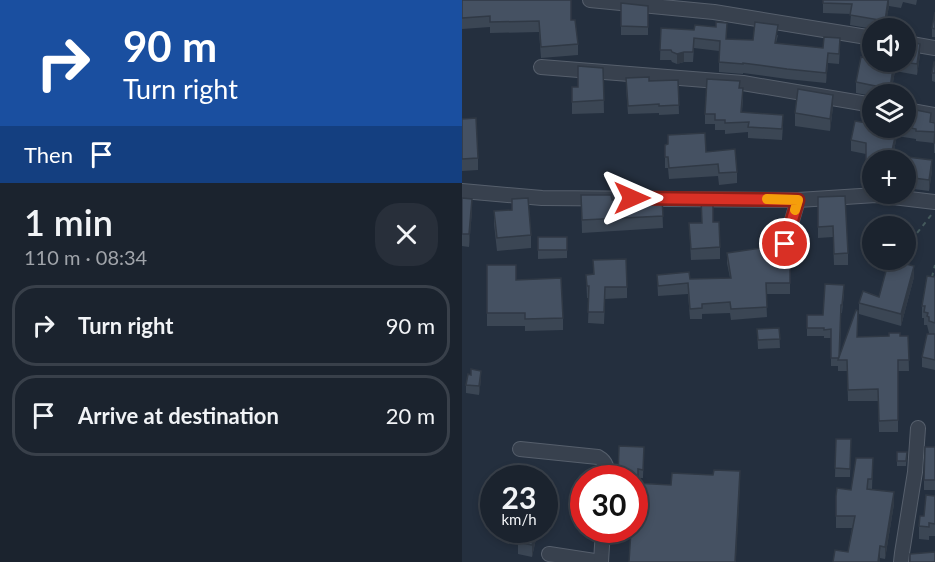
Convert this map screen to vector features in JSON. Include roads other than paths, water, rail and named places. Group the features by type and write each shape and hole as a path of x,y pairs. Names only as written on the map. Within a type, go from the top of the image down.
{"street":[{"path":"590,0 714,12 862,36"},
{"path":"916,45 935,48"},
{"path":"541,67 743,83 862,103"},
{"path":"916,112 935,115"},
{"path":"462,191 542,198 798,200 876,195 935,202"},
{"path":"776,255 785,244 798,200"},
{"path":"901,562 915,472 918,428"},
{"path":"520,449 598,457 606,465"},
{"path":"549,554 601,562 602,543"}]}
